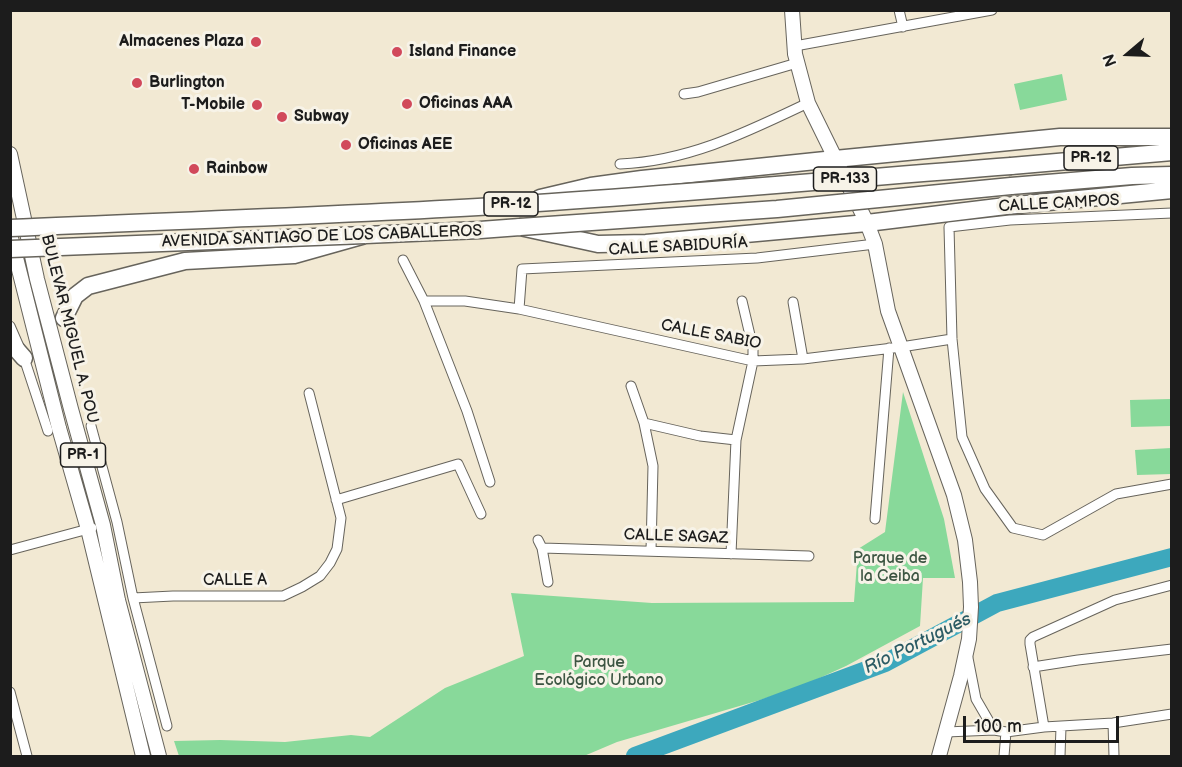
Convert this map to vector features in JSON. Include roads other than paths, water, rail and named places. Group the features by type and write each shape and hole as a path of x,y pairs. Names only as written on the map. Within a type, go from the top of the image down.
{"highway":[{"path":"517,204 591,186 835,159 1060,138 1172,137"},
{"name":"AVENIDA SANTIAGO DE LOS CABALLEROS","path":"10,228 351,214 517,204 1172,152"},
{"name":"AVENIDA SANTIAGO DE LOS CABALLEROS","path":"10,249 480,230 777,209 1011,186 1172,175"},
{"path":"520,227 598,244 646,243 867,223 1006,206 1172,190"},
{"path":"64,318 75,296 88,286 185,261 294,255 365,235"},
{"path":"10,342 24,358"}],"main road":[{"name":"PR-133","path":"792,10 795,46 808,103 875,244 895,347 954,495 965,540 970,582 969,639 939,756"},
{"name":"BULEVAR MIGUEL A. POU","path":"10,154 37,279 70,409 103,525 118,600 159,756"},
{"name":"BULEVAR MIGUEL A. POU","path":"10,234 58,428 88,530 143,756"}],"street":[{"path":"899,10 903,27"},
{"path":"795,46 992,10"},
{"path":"684,94 699,92 798,63"},
{"path":"620,164 646,163 703,149 808,103"},
{"name":"CALLE CAMPOS","path":"952,339 949,227 1011,220 1172,213"},
{"name":"CALLE SABIDURÍA","path":"519,309 522,269 757,258 875,244"},
{"path":"403,260 424,301 467,411 490,482"},
{"name":"CALLE SABIO","path":"424,301 465,301 519,309 753,361 803,359 952,339"},
{"path":"730,554 736,440 753,361 753,348 742,301"},
{"path":"794,302 803,359"},
{"path":"10,326 24,358 48,431"},
{"path":"952,339 962,437 985,489 1013,528 1043,535 1116,494 1172,484"},
{"path":"875,519 895,347"},
{"path":"631,386 644,423 653,466 651,551"},
{"name":"CALLE A","path":"133,598 283,596 320,576 337,549 341,518 309,393"},
{"path":"644,423 700,436 736,440"},
{"path":"92,426 117,522 133,598 167,726"},
{"path":"336,500 458,464 481,514"},
{"path":"10,550 117,522"},
{"name":"CALLE SAGAZ","path":"548,582 540,544 651,551 809,556"},
{"path":"1044,727 1030,640 1114,600 1172,585"},
{"path":"1033,667 1172,649"},
{"path":"966,651 976,699 994,730"},
{"path":"10,692 27,756"},
{"path":"946,732 994,730 1006,732 1113,723 1172,714"},
{"path":"1113,723 1114,756"},
{"path":"1060,756 1061,727"},
{"path":"1004,756 1006,732"}],"waterway":[{"name":"Río Portugués","path":"635,756 885,663 997,603 1172,557"}],"place":[{"name":"Almacenes Plaza","path":"256,42"},
{"name":"Island Finance","path":"397,52"},
{"name":"Burlington","path":"137,83"},
{"name":"Oficinas AAA","path":"407,104"},
{"name":"T-Mobile","path":"257,105"},
{"name":"Subway","path":"282,117"},
{"name":"Oficinas AEE","path":"346,145"},
{"name":"Rainbow","path":"194,169"}],"park label":[{"name":"Parque de la Ceiba","path":"890,568"},
{"name":"Parque Ecológico Urbano","path":"599,672"}]}
